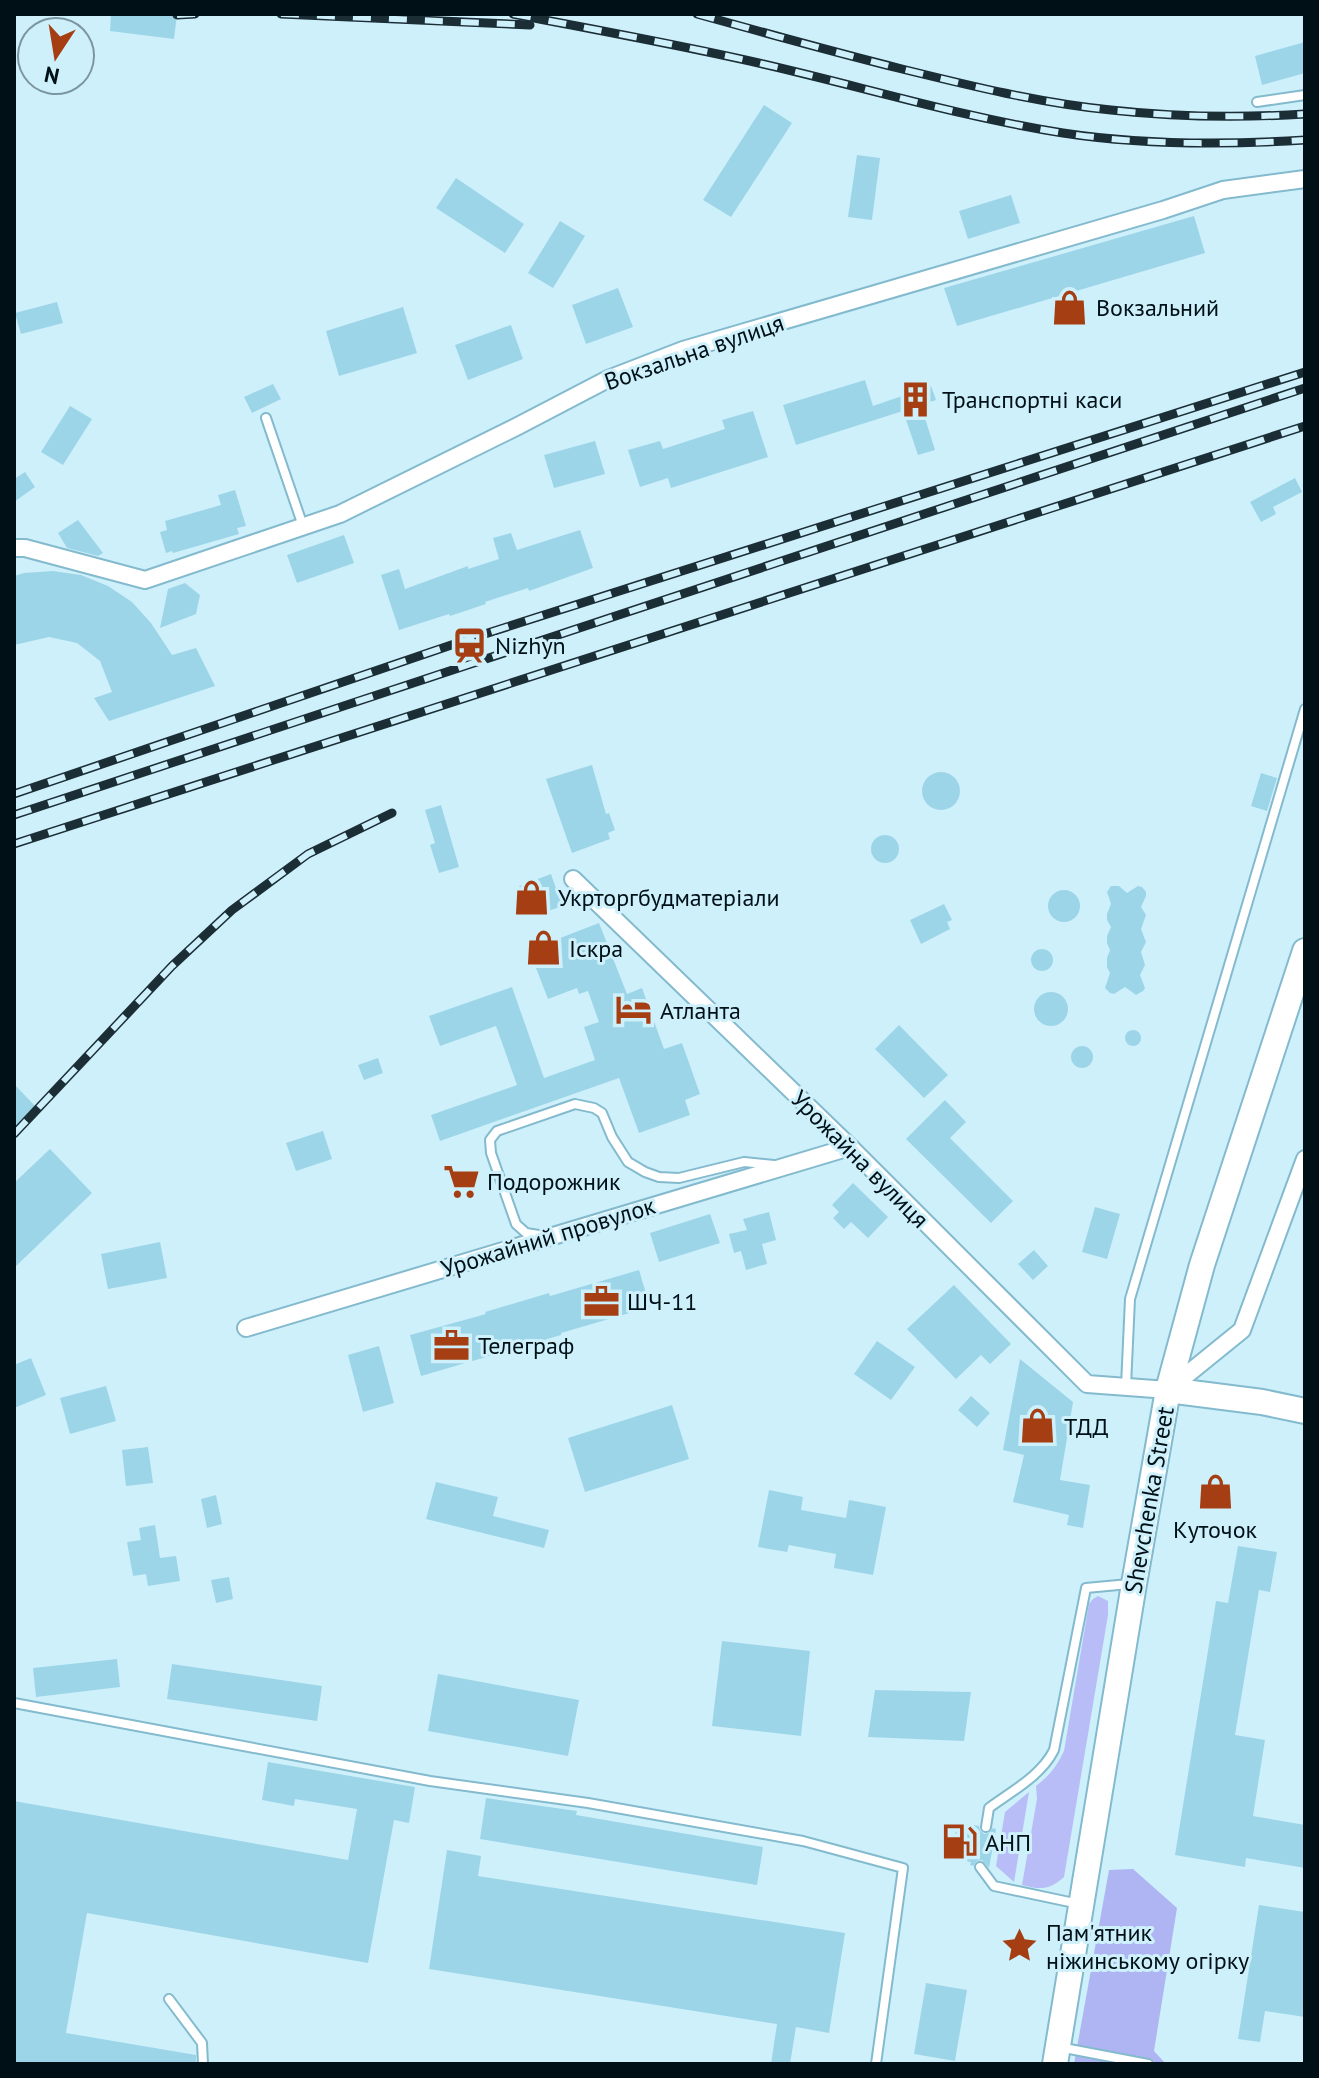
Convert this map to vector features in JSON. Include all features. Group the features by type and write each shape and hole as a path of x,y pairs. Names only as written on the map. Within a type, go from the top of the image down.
{"main road":[{"name":"Shevchenka Street","path":"1057,2056 1168,1390 1202,1265 1305,951"},
{"path":"1168,1390 1305,1411"}],"street":[{"name":"Вокзальна вулиця","path":"14,548 25,548 145,580 340,514 608,379 671,355 1223,190 1305,179"},
{"name":"Урожайна вулиця","path":"573,879 850,1147 1087,1384 1168,1390"},
{"name":"Урожайний провулок","path":"246,1328 850,1147"},
{"path":"1168,1390 1242,1330 1305,1159"}],"lane":[{"path":"1257,102 1305,95"},
{"path":"266,418 304,526"},
{"path":"1126,1387 1130,1299 1305,709"},
{"path":"556,1235 526,1233 516,1224 491,1153 490,1140 497,1131 575,1104 599,1110 628,1162 659,1177 679,1178 744,1162 783,1167"},
{"path":"986,1827 989,1808 1032,1777 1050,1759 1054,1750 1086,1588 1134,1584"},
{"path":"14,1703 430,1781 588,1803 803,1841 903,1868 876,2064"},
{"path":"980,1867 994,1886 1082,1905"},
{"path":"169,1999 202,2043 203,2064"},
{"path":"1057,2056 1148,2064"}],"shaded area":[{"path":"1098,1596 1108,1601 1108,1615 1064,1877 1049,1887 1028,1887 1022,1885 1037,1799 1036,1786 1052,1770 1064,1751 1089,1604"},
{"path":"1029,1792 1014,1882 996,1866 1005,1812"},
{"path":"1133,1869 1177,1908 1154,2051 1166,2064 1074,2064 1109,1870"}],"building":[{"path":"111,14 177,14 174,39 110,31"},
{"path":"1305,42 1305,73 1262,85 1255,56"},
{"path":"764,105 792,123 731,217 703,200"},
{"path":"857,155 880,158 872,220 848,217"},
{"path":"456,178 524,224 505,253 436,208"},
{"path":"1011,195 1020,223 968,239 959,211"},
{"path":"1194,216 1205,253 957,326 944,288"},
{"path":"560,221 585,236 553,288 528,273"},
{"path":"618,288 633,327 586,344 572,305"},
{"path":"57,302 63,323 21,334 15,313"},
{"path":"403,307 417,353 339,376 326,331"},
{"path":"511,325 523,359 468,380 455,345"},
{"path":"865,380 873,406 931,386 936,400 921,405 935,450 918,455 903,411 796,445 783,405"},
{"path":"273,384 281,399 252,413 244,397"},
{"path":"70,406 92,419 63,465 41,452"},
{"path":"753,411 768,457 671,488 668,478 640,487 628,450 660,441 663,449 725,429 722,420"},
{"path":"595,441 605,474 554,488 544,455"},
{"path":"25,472 35,487 14,502 14,479"},
{"path":"1295,478 1302,492 1273,507 1276,514 1261,522 1250,502"},
{"path":"235,490 246,526 237,528 239,534 166,553 160,532 167,530 165,521 221,505 218,495"},
{"path":"78,520 103,553 98,556 67,548 58,533"},
{"path":"580,530 593,568 529,591 528,588 450,616 399,630 381,575 399,569 405,589 468,566 468,569 499,559 493,538 511,533 517,550"},
{"path":"344,535 354,563 297,583 287,555"},
{"path":"53,571 81,575 108,586 132,602 151,623 172,655 196,648 215,686 109,721 94,698 112,692 100,661 77,643 49,637 14,645 14,576"},
{"path":"185,583 200,595 196,614 160,628 168,589"},
{"path":"592,765 606,814 609,813 615,830 608,833 610,839 572,853 546,779"},
{"path":"941,772 955,777 960,791 955,805 941,810 927,805 922,791 927,777"},
{"path":"1261,773 1277,778 1267,811 1251,806"},
{"path":"441,805 459,867 439,873 430,845 435,843 425,810"},
{"path":"885,835 895,839 899,849 895,859 885,863 875,859 871,849 875,839"},
{"path":"551,874 562,906 530,918 519,886"},
{"path":"1111,886 1119,886 1127,893 1138,886 1146,892 1141,907 1146,915 1141,929 1146,942 1141,952 1145,965 1140,975 1145,988 1136,995 1125,987 1114,994 1105,988 1110,973 1107,967 1110,950 1107,936 1111,927 1107,914 1111,904 1107,892"},
{"path":"1064,890 1075,895 1080,906 1075,917 1064,922 1053,917 1048,906 1053,895"},
{"path":"944,904 952,920 947,922 950,929 921,944 910,920"},
{"path":"599,923 627,994 642,988 664,1049 682,1043 700,1094 685,1100 690,1115 639,1133 619,1078 440,1141 431,1115 517,1085 496,1026 440,1046 429,1016 512,987 544,1078 595,1060 584,1027 599,1022 588,991 579,994 577,988 548,999 529,950"},
{"path":"1042,949 1050,952 1053,960 1050,968 1042,971 1034,968 1031,960 1034,952"},
{"path":"1051,992 1063,997 1068,1009 1063,1021 1051,1026 1039,1021 1034,1009 1039,997"},
{"path":"899,1025 948,1075 924,1098 875,1049"},
{"path":"1130,1030 1136,1030 1141,1038 1139,1044 1130,1046 1125,1041 1125,1035"},
{"path":"1082,1046 1090,1049 1093,1057 1090,1065 1082,1068 1074,1065 1071,1057 1074,1049"},
{"path":"378,1058 383,1073 364,1080 358,1065"},
{"path":"14,1084 36,1107 14,1128"},
{"path":"945,1100 966,1122 950,1138 1013,1201 991,1223 906,1139"},
{"path":"323,1131 332,1159 296,1171 286,1143"},
{"path":"50,1149 92,1193 14,1268 14,1183"},
{"path":"853,1183 888,1217 868,1238 851,1222 844,1229 833,1218 839,1212 832,1205"},
{"path":"1095,1207 1120,1214 1107,1259 1082,1252"},
{"path":"769,1212 776,1240 762,1244 767,1264 746,1270 741,1251 734,1253 729,1234 747,1230 743,1219"},
{"path":"710,1214 720,1243 659,1262 650,1233"},
{"path":"160,1242 167,1278 108,1289 101,1254"},
{"path":"1034,1250 1048,1266 1033,1280 1018,1264"},
{"path":"639,1270 650,1307 421,1376 410,1335 549,1293 550,1296"},
{"path":"954,1285 1011,1344 990,1364 981,1355 956,1379 907,1329"},
{"path":"877,1341 915,1367 891,1400 854,1374"},
{"path":"379,1346 394,1403 363,1412 348,1355"},
{"path":"31,1358 46,1395 14,1408 14,1365"},
{"path":"1020,1359 1073,1402 1060,1480 1090,1485 1083,1528 1067,1525 1069,1515 1013,1502 1024,1455 1003,1450"},
{"path":"106,1386 116,1421 70,1434 60,1398"},
{"path":"971,1396 990,1413 977,1427 958,1410"},
{"path":"672,1405 689,1459 585,1492 568,1438"},
{"path":"148,1447 153,1483 126,1486 122,1450"},
{"path":"436,1482 498,1497 493,1516 549,1530 544,1548 426,1519"},
{"path":"769,1490 803,1497 801,1510 846,1518 849,1500 886,1507 873,1575 834,1568 836,1554 789,1545 787,1552 758,1547"},
{"path":"216,1495 222,1524 207,1528 201,1499"},
{"path":"155,1525 160,1558 176,1556 180,1581 148,1586 146,1574 133,1576 127,1542 141,1540 139,1528"},
{"path":"1238,1546 1277,1552 1270,1592 1259,1590 1235,1735 1265,1740 1253,1816 1305,1825 1305,1868 1246,1858 1245,1867 1175,1855 1216,1601 1228,1603"},
{"path":"229,1577 233,1599 216,1603 211,1580"},
{"path":"722,1641 810,1651 801,1736 712,1726"},
{"path":"117,1659 120,1687 36,1697 33,1668"},
{"path":"172,1664 322,1686 317,1721 167,1699"},
{"path":"438,1674 579,1700 568,1756 428,1731"},
{"path":"875,1690 971,1692 964,1741 868,1737"},
{"path":"268,1762 415,1787 409,1823 394,1820 368,1963 87,1913 66,2033 196,2055 196,2064 14,2064 14,1801 348,1860 357,1809 295,1799 294,1806 262,1800"},
{"path":"486,1798 577,1811 576,1815 763,1847 757,1885 480,1839"},
{"path":"957,1822 979,1826 984,1834 996,1829 989,1868 982,1860 973,1866 971,1862 951,1859"},
{"path":"447,1850 481,1856 478,1876 845,1933 829,2033 796,2027 790,2064 771,2064 777,2024 429,1969"},
{"path":"1259,1905 1305,1912 1305,2017 1265,2011 1260,2042 1238,2039"},
{"path":"926,1983 967,1990 955,2061 914,2054"}],"railway":[{"path":"177,15 195,14"},
{"path":"281,14 530,25"},
{"path":"513,14 732,57 950,110 1063,133 1184,143 1305,140"},
{"path":"697,14 902,69 1058,103 1183,115 1305,114"},
{"path":"14,794 469,639 1305,372"},
{"path":"14,815 1305,388"},
{"path":"14,844 1305,426"},
{"path":"14,1134 172,966 232,910 308,854 392,813"}],"place":[{"name":"Вокзальний","path":"1070,307"},
{"name":"Транспортні каси","path":"916,399"},
{"name":"Nizhyn","path":"469,645"},
{"name":"Укрторгбудматеріали","path":"532,897"},
{"name":"Іскра","path":"543,948"},
{"name":"Атланта","path":"634,1010"},
{"name":"Подорожник","path":"461,1181"},
{"name":"ШЧ-11","path":"601,1301"},
{"name":"Телеграф","path":"452,1345"},
{"name":"ТДД","path":"1038,1426"},
{"name":"Куточок","path":"1215,1492"},
{"name":"АНП","path":"959,1842"},
{"name":"Пам'ятник ніжинському огірку","path":"1020,1946"}]}
